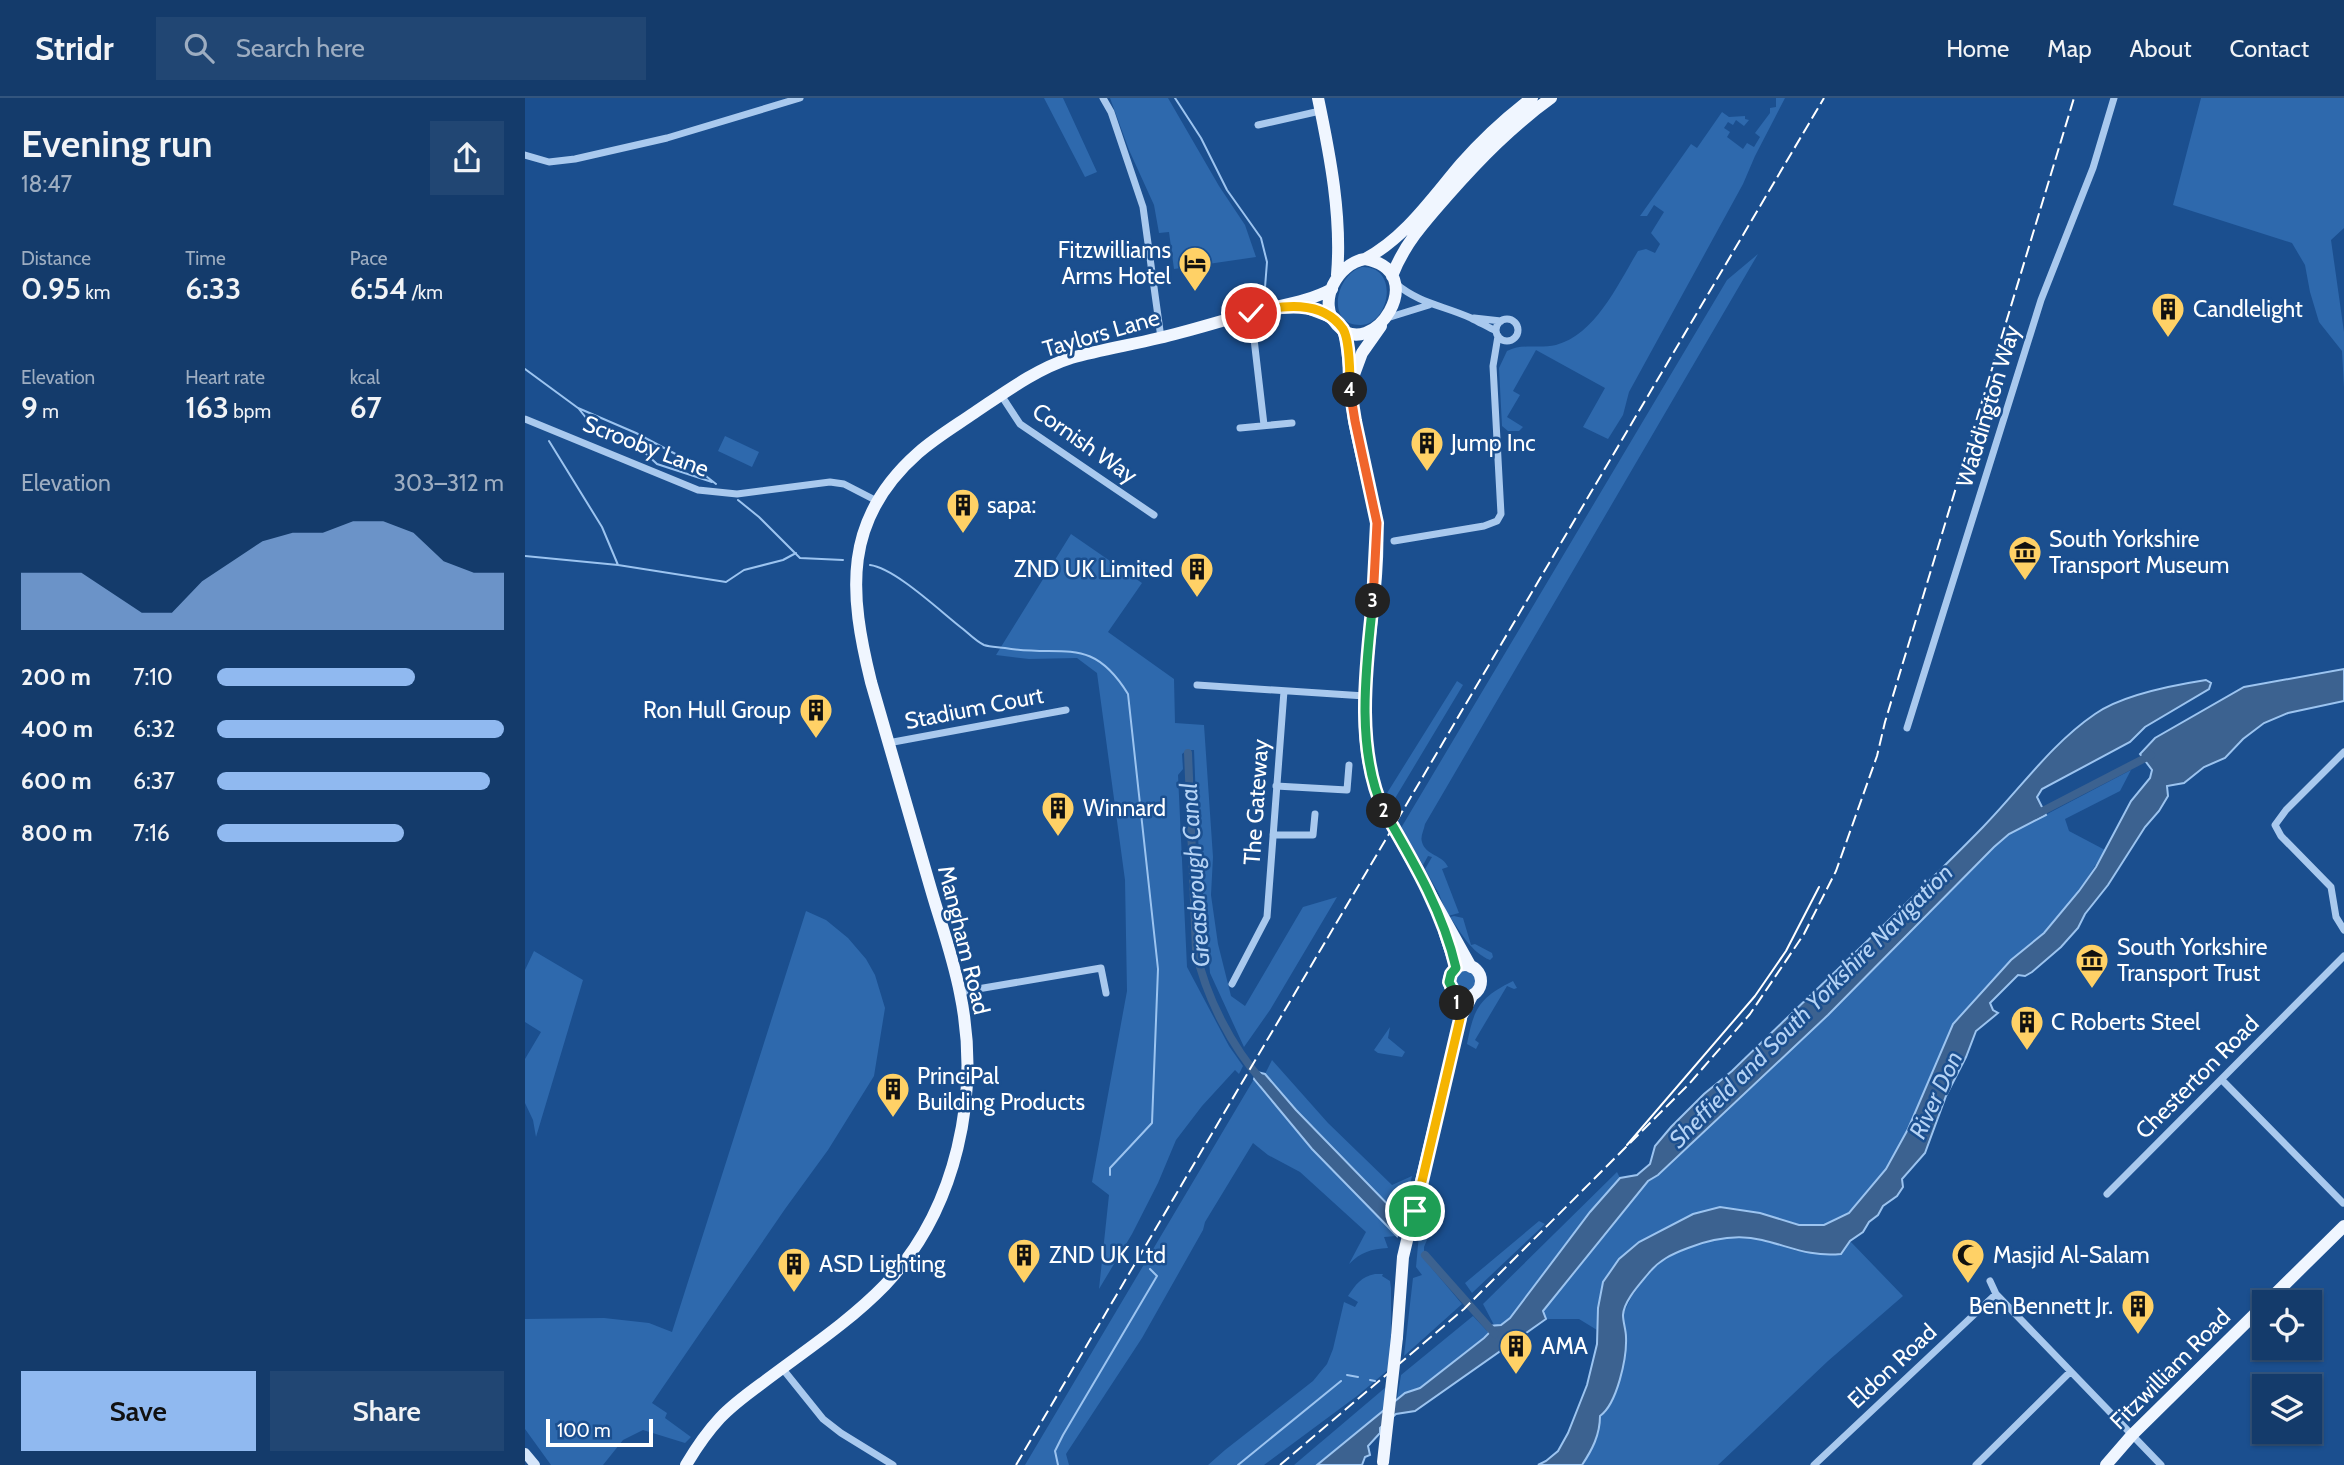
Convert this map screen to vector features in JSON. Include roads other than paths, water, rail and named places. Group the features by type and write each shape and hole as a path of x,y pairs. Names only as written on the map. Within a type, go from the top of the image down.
{"main road":[{"path":"1337,275 1344,268 1397,238 1463,162 1532,98"},
{"path":"1350,384 1362,353 1385,320 1395,296 1393,279 1398,259 1416,232 1478,162 1525,116 1551,98"},
{"path":"1319,104 1331,169 1339,239 1337,275 1330,303 1333,318 1343,329 1352,333 1363,333 1385,320"},
{"path":"1339,239 1346,251 1362,259 1383,264 1393,279"},
{"name":"Taylors Lane","path":"940,436 1001,395 1059,363 1316,298 1332,289"},
{"name":"Taylors Lane","path":"1288,305 1307,308 1333,318"},
{"path":"1343,329 1355,421 1377,523 1366,696 1367,747 1376,792 1471,967"},
{"name":"Mangham Road","path":"686,1465 703,1438 722,1416 869,1301 901,1265 931,1221 951,1173 968,1084 960,992 862,646 855,586 856,559 864,529 877,501 898,473 940,436"},
{"path":"1427,885 1456,968"},
{"path":"1383,1463 1405,1252 1460,1019 1481,983 1478,972 1466,965 1456,968 1449,982 1456,995 1460,1019"},
{"path":"1456,995 1472,996"},
{"name":"Fitzwilliam Road","path":"2279,1290 2344,1226"},
{"name":"Fitzwilliam Road","path":"2106,1465 2252,1317"},
{"path":"525,1453 535,1465"}],"street":[{"path":"525,155 549,162 575,159 667,138 800,98"},
{"path":"1103,98 1111,112 1143,207 1161,338"},
{"name":"Waddington Way","path":"1907,728 2041,300 2070,220 2093,168 2114,98"},
{"path":"1258,125 1319,104"},
{"path":"1393,279 1407,293 1430,305 1470,318 1501,321 1511,319 1518,326 1516,338 1506,342 1493,366"},
{"path":"1385,320 1430,305"},
{"path":"1251,313 1264,425"},
{"path":"1470,318 1506,342"},
{"path":"1394,541 1484,526 1497,520 1501,514 1493,366 1497,325 1501,321"},
{"name":"Cornish Way","path":"1001,395 1020,424 1154,515"},
{"name":"Scrooby Lane","path":"525,419 698,490 747,493 830,482 844,484 877,501"},
{"path":"1240,428 1292,423"},
{"path":"1197,685 1366,696"},
{"name":"The Gateway","path":"1232,984 1267,917 1284,691"},
{"name":"Stadium Court","path":"888,743 1066,709"},
{"path":"2344,752 2285,810 2275,825 2281,836 2331,887 2336,917 2344,930"},
{"path":"1276,786 1347,790 1349,765"},
{"path":"1273,835 1313,835 1315,814"},
{"name":"Chesterton Road","path":"2107,1194 2344,957"},
{"path":"960,992 1101,968 1106,993"},
{"path":"2222,1080 2343,1203"},
{"path":"1990,1280 1996,1294 2161,1465"},
{"name":"Eldon Road","path":"1814,1465 1996,1294"},
{"path":"782,1368 823,1419 893,1465"},
{"path":"1976,1465 2070,1372"}],"water":[{"name":"River Don","path":"2344,669 2344,701 2288,713 2264,723 2243,739 2225,758 2204,767 2184,783 2167,786 2168,796 2159,811 2145,827 2078,928 2032,972 2025,976 2018,975 1990,1003 1998,1013 1976,1031 1946,1096 1925,1153 1902,1179 1903,1187 1897,1196 1883,1206 1878,1215 1869,1222 1863,1232 1850,1241 1841,1254 1810,1253 1753,1238 1734,1238 1697,1245 1661,1261 1640,1283 1626,1304 1623,1315 1626,1346 1620,1380 1611,1402 1600,1416 1597,1436 1586,1459 1582,1465 1538,1465 1558,1451 1587,1385 1597,1344 1598,1308 1603,1282 1619,1259 1639,1242 1693,1214 1720,1207 1760,1213 1799,1225 1824,1225 1849,1213 1886,1169 1908,1129 1953,1024 2011,960 2044,933 2096,867 2131,801 2150,778 2152,770 2140,754 2155,738 2244,687"},
{"path":"2206,680 2211,683 2209,689 2145,727 2130,742 2042,789 2037,797 2046,815 2009,834 1994,847 1828,1015 1658,1175 1648,1181 1543,1311 1546,1319 1415,1411 1396,1414 1380,1428 1380,1433 1368,1446 1370,1455 1365,1457 1362,1465 1317,1465 1405,1393 1420,1388 1484,1338 1489,1333 1488,1326 1501,1325 1510,1318 1590,1212 1620,1178 1637,1175 1650,1164 1655,1146 1671,1127 1921,889 2064,739 2095,714 2119,701"},
{"path":"1257,1072 1265,1074 1296,1110 1402,1219 1397,1236 1312,1149 1254,1079"}],"waterway":[{"path":"1175,98 1201,138 1227,190 1261,238 1267,262 1264,300"},
{"path":"525,369 578,408 636,433 683,458 716,484"},
{"path":"579,409 598,433 643,451 657,464 712,482"},
{"path":"549,441 602,527 618,565"},
{"path":"738,500 800,558 843,560"},
{"path":"525,556 618,565 726,582 744,570 783,560 796,553"},
{"path":"870,565 905,582 984,645 1074,652 1088,656 1114,675 1128,694 1158,969 1152,1123 1110,1168 1110,1175"},
{"name":"Greasbrough Canal","path":"1188,753 1196,951 1206,986 1221,1020 1240,1053 1263,1082"},
{"name":"Sheffield and South Yorkshire Navigation","path":"2035,815 2151,755"},
{"name":"Greasbrough Canal","path":"1425,1255 1495,1334"},
{"path":"1058,1465 1055,1451 1063,1435 1157,1276 1150,1269"},
{"path":"1347,1375 1358,1377"},
{"path":"1370,1380 1375,1381"},
{"path":"1238,1465 1341,1381"}],"tram line":[{"path":"1627,1145 1755,996 1786,951 1819,887"}],"railway":[{"path":"1016,1465 1824,98"},
{"path":"1280,1465 1464,1309 1689,1084 1750,1014 1804,934 1836,871 1877,756 2074,98"}],"place":[{"name":"Fitzwilliams Arms Hotel","path":"1195,293"},
{"name":"Candlelight","path":"2168,339"},
{"name":"Jump Inc","path":"1427,473"},
{"name":"sapa:","path":"963,535"},
{"name":"South Yorkshire Transport Museum","path":"2025,582"},
{"name":"ZND UK Limited","path":"1197,599"},
{"name":"Ron Hull Group","path":"816,740"},
{"name":"Winnard","path":"1058,838"},
{"name":"South Yorkshire Transport Trust","path":"2092,990"},
{"name":"C Roberts Steel","path":"2027,1052"},
{"name":"PrinciPal Building Products","path":"893,1119"},
{"name":"ZND UK Ltd","path":"1024,1285"},
{"name":"Masjid Al-Salam","path":"1968,1285"},
{"name":"ASD Lighting","path":"794,1294"},
{"name":"Ben Bennett Jr.","path":"2138,1336"},
{"name":"AMA","path":"1516,1376"}]}
